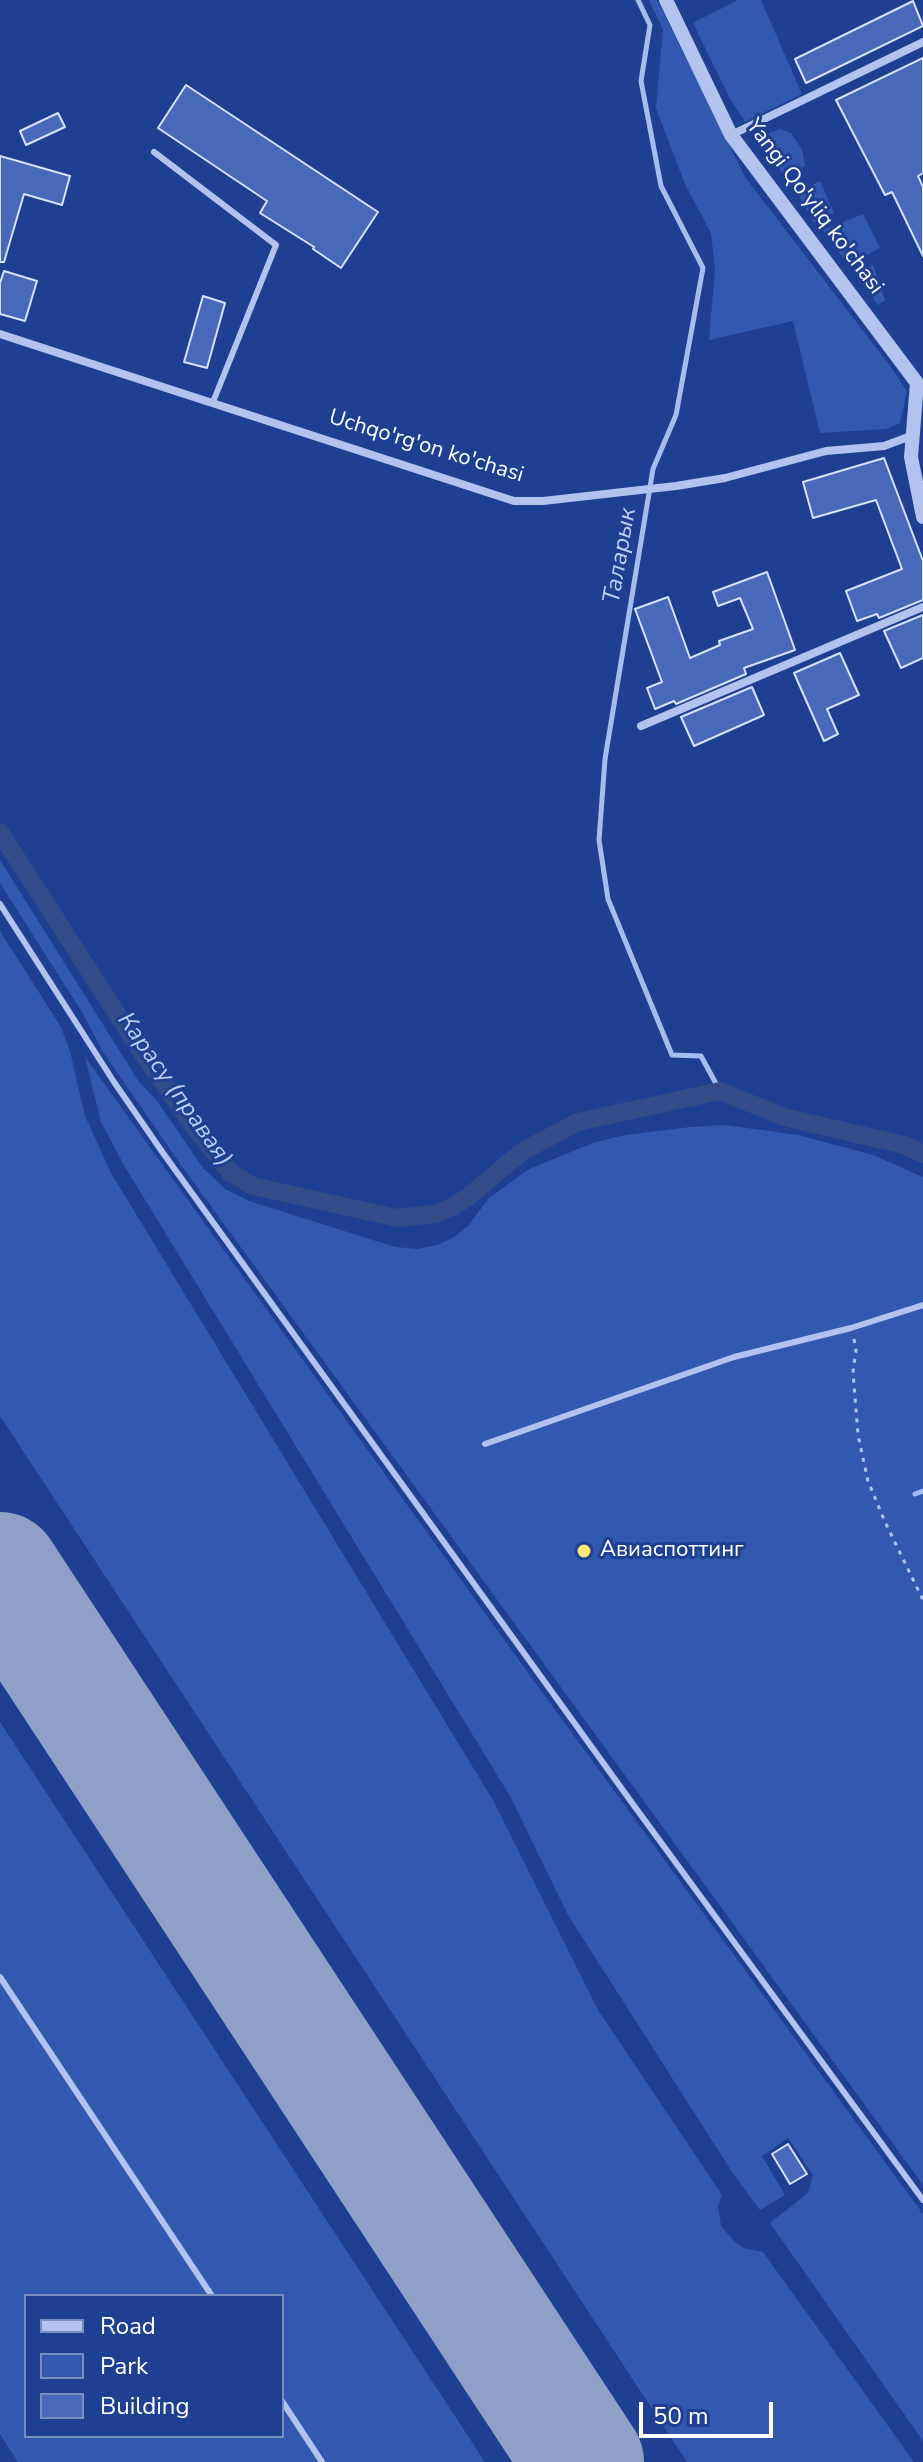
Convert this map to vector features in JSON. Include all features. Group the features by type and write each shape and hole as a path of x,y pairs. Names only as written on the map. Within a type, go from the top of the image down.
{"street":[{"name":"Yangi Qo'yliq ko'chasi","path":"666,0 731,135 920,382 911,436"},
{"path":"731,135 923,42"},
{"name":"Uchqo'rg'on ko'chasi","path":"0,334 504,499 534,502 676,486 725,478 826,451 884,446 911,436"},
{"path":"911,436 914,478 923,517"},
{"path":"641,726 923,607"}],"lane":[{"path":"154,152 276,245 213,402"},
{"path":"0,904 163,1153 923,2200"},
{"path":"485,1444 734,1357 851,1328 923,1305"},
{"path":"0,1977 211,2294"},
{"path":"284,2404 322,2462"}],"path":[{"path":"851,1328 856,1350 853,1372 858,1435 865,1470 880,1512 923,1600"}],"green space":[{"path":"649,0 657,0 745,177 907,392 900,423 886,429 820,433 793,321 709,340 715,269 711,233 685,184 656,108 663,30"},
{"path":"738,0 761,0 802,94 745,122 729,97 693,23"},
{"path":"780,129 791,133 802,150 805,166 783,176 764,135"},
{"path":"820,181 834,213 814,223 797,192"},
{"path":"863,214 880,248 848,265 823,230"},
{"path":"873,265 885,300 878,305 857,276"},
{"path":"0,860 139,1082 157,1101 203,1168 225,1189 249,1201 395,1247 417,1249 454,1237 468,1226 489,1198 529,1169 593,1143 625,1135 725,1125 798,1135 873,1155 923,1177 923,2185 181,1165 103,1052 82,1012 0,883"},
{"path":"0,931 61,1027 70,1051 85,1116 111,1173 494,1802 598,2010 722,2195 718,2206 721,2226 744,2248 763,2252 914,2462 687,2462 0,1416"},
{"path":"85,1057 526,1670 923,2214 923,2441 770,2223 808,2193 813,2175 788,2138 762,2156 785,2195 760,2210 732,2172 568,1915 510,1796 125,1167 101,1122"},
{"path":"0,1722 485,2462 18,2462 0,2434"}],"building":[{"path":"913,1 923,26 806,83 795,59"},
{"path":"923,58 923,173 918,176 923,187 923,256 892,192 885,195 836,100"},
{"path":"186,85 378,212 341,268 260,213 267,201 158,128"},
{"path":"58,113 65,127 26,145 20,131"},
{"path":"0,156 70,176 62,205 24,194 4,262 0,262"},
{"path":"4,271 37,281 25,321 0,314 0,283"},
{"path":"203,296 225,303 207,368 184,362"},
{"path":"884,458 923,561 923,600 879,618 877,614 857,621 846,591 902,569 876,500 813,518 803,482"},
{"path":"767,572 795,650 744,668 746,674 676,704 674,701 655,709 647,688 662,682 635,609 668,597 690,658 720,645 719,641 753,629 740,598 718,606 713,592"},
{"path":"923,615 923,658 901,668 884,631"},
{"path":"840,653 859,695 827,709 838,734 824,741 794,673"},
{"path":"752,687 764,715 694,746 681,717"},
{"path":"788,2144 807,2174 790,2184 772,2154"}],"waterway":[{"name":"Таларык","path":"638,0 650,25 641,81 661,186 703,268 676,415 653,469 605,759 599,840 608,899 672,1055 701,1056 720,1091"},
{"name":"Карасу (правая)","path":"0,832 139,1048 194,1127 231,1173 253,1186 397,1218 435,1214 469,1196 523,1151 578,1122 720,1091 784,1117 904,1145 923,1154"},
{"path":"915,1494 923,1491"}],"runway":[{"path":"0,1572 584,2462"}],"place":[{"name":"Авиаспоттинг","path":"584,1551"}]}
